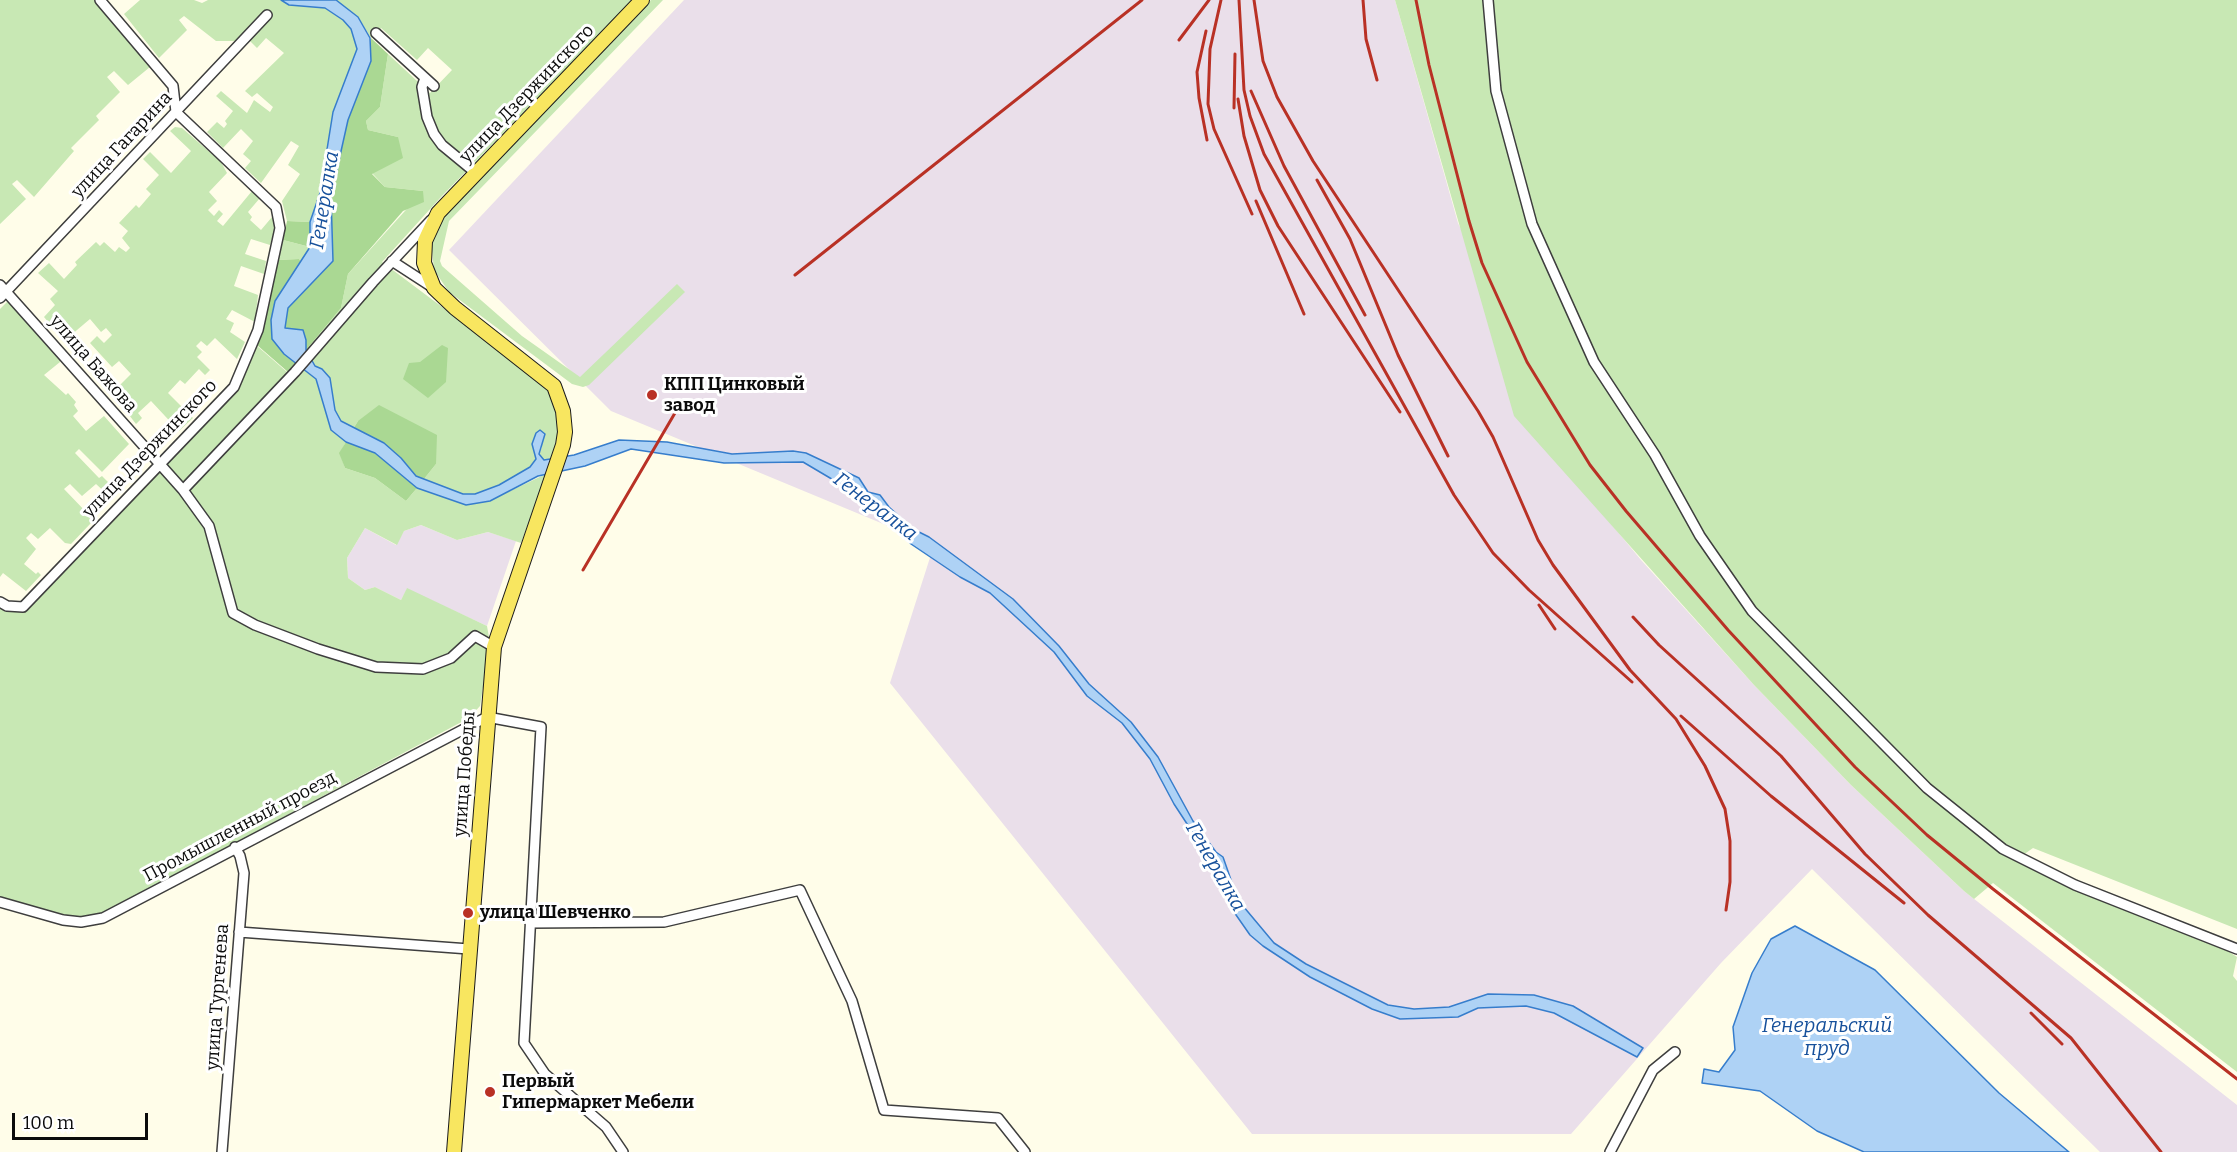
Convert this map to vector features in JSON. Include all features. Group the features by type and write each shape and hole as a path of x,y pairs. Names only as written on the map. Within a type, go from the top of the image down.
{"main road":[{"name":"улица Дзержинского","path":"434,288 424,263 425,241 438,213 642,0"},
{"name":"улица Победы","path":"434,288 455,308 554,386 564,411 563,445 494,647 454,1152"}],"street":[{"path":"100,0 173,86 176,112"},
{"path":"1488,0 1496,91 1532,224 1594,362 1655,455 1700,536 1752,611 1927,788 2002,849 2074,885 2237,949"},
{"name":"улица Гагарина","path":"2,291 267,15"},
{"path":"376,33 434,87"},
{"path":"425,78 422,87 427,117 434,134 442,145 476,173"},
{"name":"улица Дзержинского","path":"3,604 23,607 234,387 258,330 280,228 276,207 176,112"},
{"path":"183,490 295,372 392,261 438,213"},
{"path":"392,261 434,288"},
{"name":"улица Бажова","path":"2,291 183,490 209,526 233,613 255,625 376,667 423,669 451,658 475,636 494,647"},
{"path":"487,717 541,727 524,1043 544,1074 606,1127 623,1152"},
{"name":"Промышленный проезд","path":"0,902 63,920 81,922 103,918 487,717"},
{"name":"улица Тургенева","path":"222,1152 243,873 240,856 235,847"},
{"path":"530,923 664,922 800,890 852,1001 884,1110 998,1118 1025,1152"},
{"path":"239,932 469,949"},
{"path":"1610,1152 1653,1070 1675,1052"}],"shaded area":[{"path":"684,0 1395,0 1458,223 1593,502 1641,560 1754,685 1851,785 1964,891 2237,1105 2237,1152 2100,1152 1812,869 1721,963 1571,1134 1252,1134 890,683 934,545 611,411 449,250"},
{"path":"421,525 457,540 488,532 516,541 487,626 407,589 401,600 375,587 365,590 348,578 347,558 365,528 396,545 404,531"}],"green space":[{"path":"0,0 94,0 150,67 128,85 114,71 107,77 120,92 96,116 99,120 71,148 74,151 34,197 17,180 12,184 26,199 0,224"},
{"path":"140,0 194,0 202,3 208,0 281,0 289,5 325,8 343,20 351,29 357,49 333,112 320,193 310,222 287,221 282,201 300,174 288,165 299,146 291,141 261,183 245,168 251,161 243,154 253,141 241,129 223,148 207,132 217,122 224,128 227,124 225,121 233,111 216,96 221,91 247,113 254,100 270,112 273,107 257,93 252,97 245,91 284,53 266,38 257,48 250,41 216,41 184,16 179,20 187,30 159,58 124,14"},
{"path":"336,0 633,0 441,197 382,262 529,372 548,390 557,408 559,427 552,458 544,460 539,455 542,447 535,440 532,444 536,459 530,467 499,485 475,494 463,494 424,479 436,464 358,421 353,429 341,421 335,410 330,378 315,367 306,350 341,308 348,274 423,191 385,187 372,173 398,137 368,130 366,121 380,107 388,54 430,93 452,70 428,48 417,60 381,28 371,38 358,17"},
{"path":"651,0 663,0 449,221 440,261 442,266 522,336 580,377 677,284 685,292 589,385 583,387 572,384 449,292 434,270 431,240 438,224 452,206"},
{"path":"1395,0 2237,0 2237,929 2033,848 2016,860 2223,948 2237,957 2233,976 2237,981 2237,1072 1993,883 1974,899 1964,891 1851,785 1754,685 1514,416"},
{"path":"371,38 388,54 380,107 366,121 368,130 398,137 403,158 372,174 385,187 423,191 424,202 403,211 348,274 341,308 306,350 306,340 285,328 288,308 333,261 331,196 348,120 371,61"},
{"path":"175,127 182,128 221,162 227,173 209,192 217,201 208,210 214,216 219,210 223,214 217,221 223,226 252,191 260,198 248,212 252,217 250,220 261,230 272,217 275,228 270,245 251,239 245,254 266,261 264,274 241,266 234,286 258,295 255,322 232,310 226,319 234,323 230,332 245,342 237,359 215,338 207,346 201,341 196,346 202,352 197,357 210,370 205,375 199,369 185,384 180,380 168,393 193,418 179,431 151,401 138,413 142,418 136,424 112,393 131,374 119,361 112,367 90,343 97,336 104,343 112,335 106,328 101,332 90,319 64,341 44,317 55,305 50,299 58,291 38,273 49,263 64,279 77,265 75,262 96,242 100,246 104,242 115,252 119,247 126,252 130,248 122,238 128,231 119,223 136,205 139,208 151,194 146,189 159,175 143,159 150,152 171,173 191,151 170,131"},
{"path":"287,221 310,222 310,247 283,240"},
{"path":"283,240 310,247 302,263 299,259 278,260"},
{"path":"299,259 302,263 275,300 271,320 272,339 284,354 296,362 288,372 257,345 278,260"},
{"path":"8,301 60,358 60,362 44,375 76,402 74,405 78,411 73,416 86,431 104,416 129,444 102,472 79,449 75,453 99,478 102,476 115,489 109,496 96,484 82,496 70,484 64,489 89,515 91,523 71,544 65,543 50,528 38,539 31,533 26,538 36,549 24,564 36,574 38,572 41,575 26,591 3,573 0,577 0,309"},
{"path":"256,345 287,372 296,362 316,379 331,430 346,442 340,453 345,468 375,478 406,501 417,488 466,505 489,501 546,474 521,543 488,532 457,540 421,525 404,531 397,545 365,528 347,558 348,578 365,590 375,587 401,600 407,588 487,626 490,643 480,706 469,718 100,915 84,919 0,899 0,608 6,612 28,610 238,390"},
{"path":"442,345 448,348 446,382 428,398 403,379 409,363 420,362"},
{"path":"379,405 437,435 436,464 424,479 416,476 401,458 353,429 358,421"},
{"path":"346,442 375,453 417,488 406,501 375,478 345,468 339,453"}],"water":[{"name":"Генералка","path":"281,0 336,0 358,17 370,38 371,61 348,120 331,196 333,261 288,308 285,328 303,330 306,350 315,366 322,369 330,378 335,410 341,421 384,443 416,476 463,494 475,494 499,485 530,467 536,459 532,444 536,433 540,430 545,434 539,454 544,460 574,455 619,440 667,442 732,454 793,451 806,453 859,478 868,492 880,495 889,507 913,529 929,537 1013,599 1059,646 1089,684 1131,722 1158,757 1193,821 1216,852 1223,857 1238,900 1274,943 1306,964 1388,1005 1414,1009 1449,1007 1488,994 1534,995 1573,1006 1643,1048 1637,1057 1554,1013 1526,1006 1478,1008 1458,1017 1400,1019 1372,1009 1310,977 1263,946 1250,935 1227,902 1214,865 1174,804 1150,759 1122,723 1087,696 1054,652 990,593 960,577 911,544 852,491 803,462 724,463 631,449 585,466 538,476 490,501 466,505 417,488 375,453 346,442 331,430 316,379 284,354 272,339 271,320 275,301 310,247 310,222 320,193 333,112 357,49 351,29 343,20 325,8 289,5"},
{"name":"Генеральский пруд","path":"1795,926 1875,970 1999,1093 2069,1152 1864,1152 1817,1131 1760,1091 1702,1083 1704,1069 1719,1072 1735,1050 1733,1027 1752,973 1771,939"}],"railway":[{"path":"795,275 1142,0"},
{"path":"1179,40 1209,0"},
{"path":"1221,0 1210,49 1208,104 1214,129 1252,214"},
{"path":"1239,0 1244,90 1250,116 1264,154 1454,495 1493,553 1529,590 1632,682"},
{"path":"1254,0 1263,61 1277,97 1313,161 1478,411 1493,437 1538,540 1553,565 1630,670 1676,719 1705,766 1725,809 1730,841 1730,882 1726,910"},
{"path":"1363,0 1366,39 1377,80"},
{"path":"1416,0 1429,65 1482,263 1527,362 1590,465 1626,511 1728,630 1855,767 1927,835 1993,889 2237,1079"},
{"path":"1206,31 1197,72 1199,98 1207,140"},
{"path":"1234,108 1235,54"},
{"path":"1251,91 1284,166 1365,315"},
{"path":"1238,99 1244,136 1260,190 1278,226 1400,412"},
{"path":"1317,180 1350,239 1398,355 1448,456"},
{"path":"1256,201 1304,314"},
{"path":"583,570 682,401"},
{"path":"1539,605 1555,629"},
{"path":"1633,617 1659,645 1781,756 1865,854 1928,915 2071,1038 2161,1152"},
{"path":"1681,716 1771,796 1904,903"},
{"path":"2031,1013 2062,1044"}],"place":[{"name":"КПП Цинковый завод","path":"652,395"},
{"name":"улица Шевченко","path":"468,913"},
{"name":"Первый Гипермаркет Мебели","path":"490,1092"}]}
